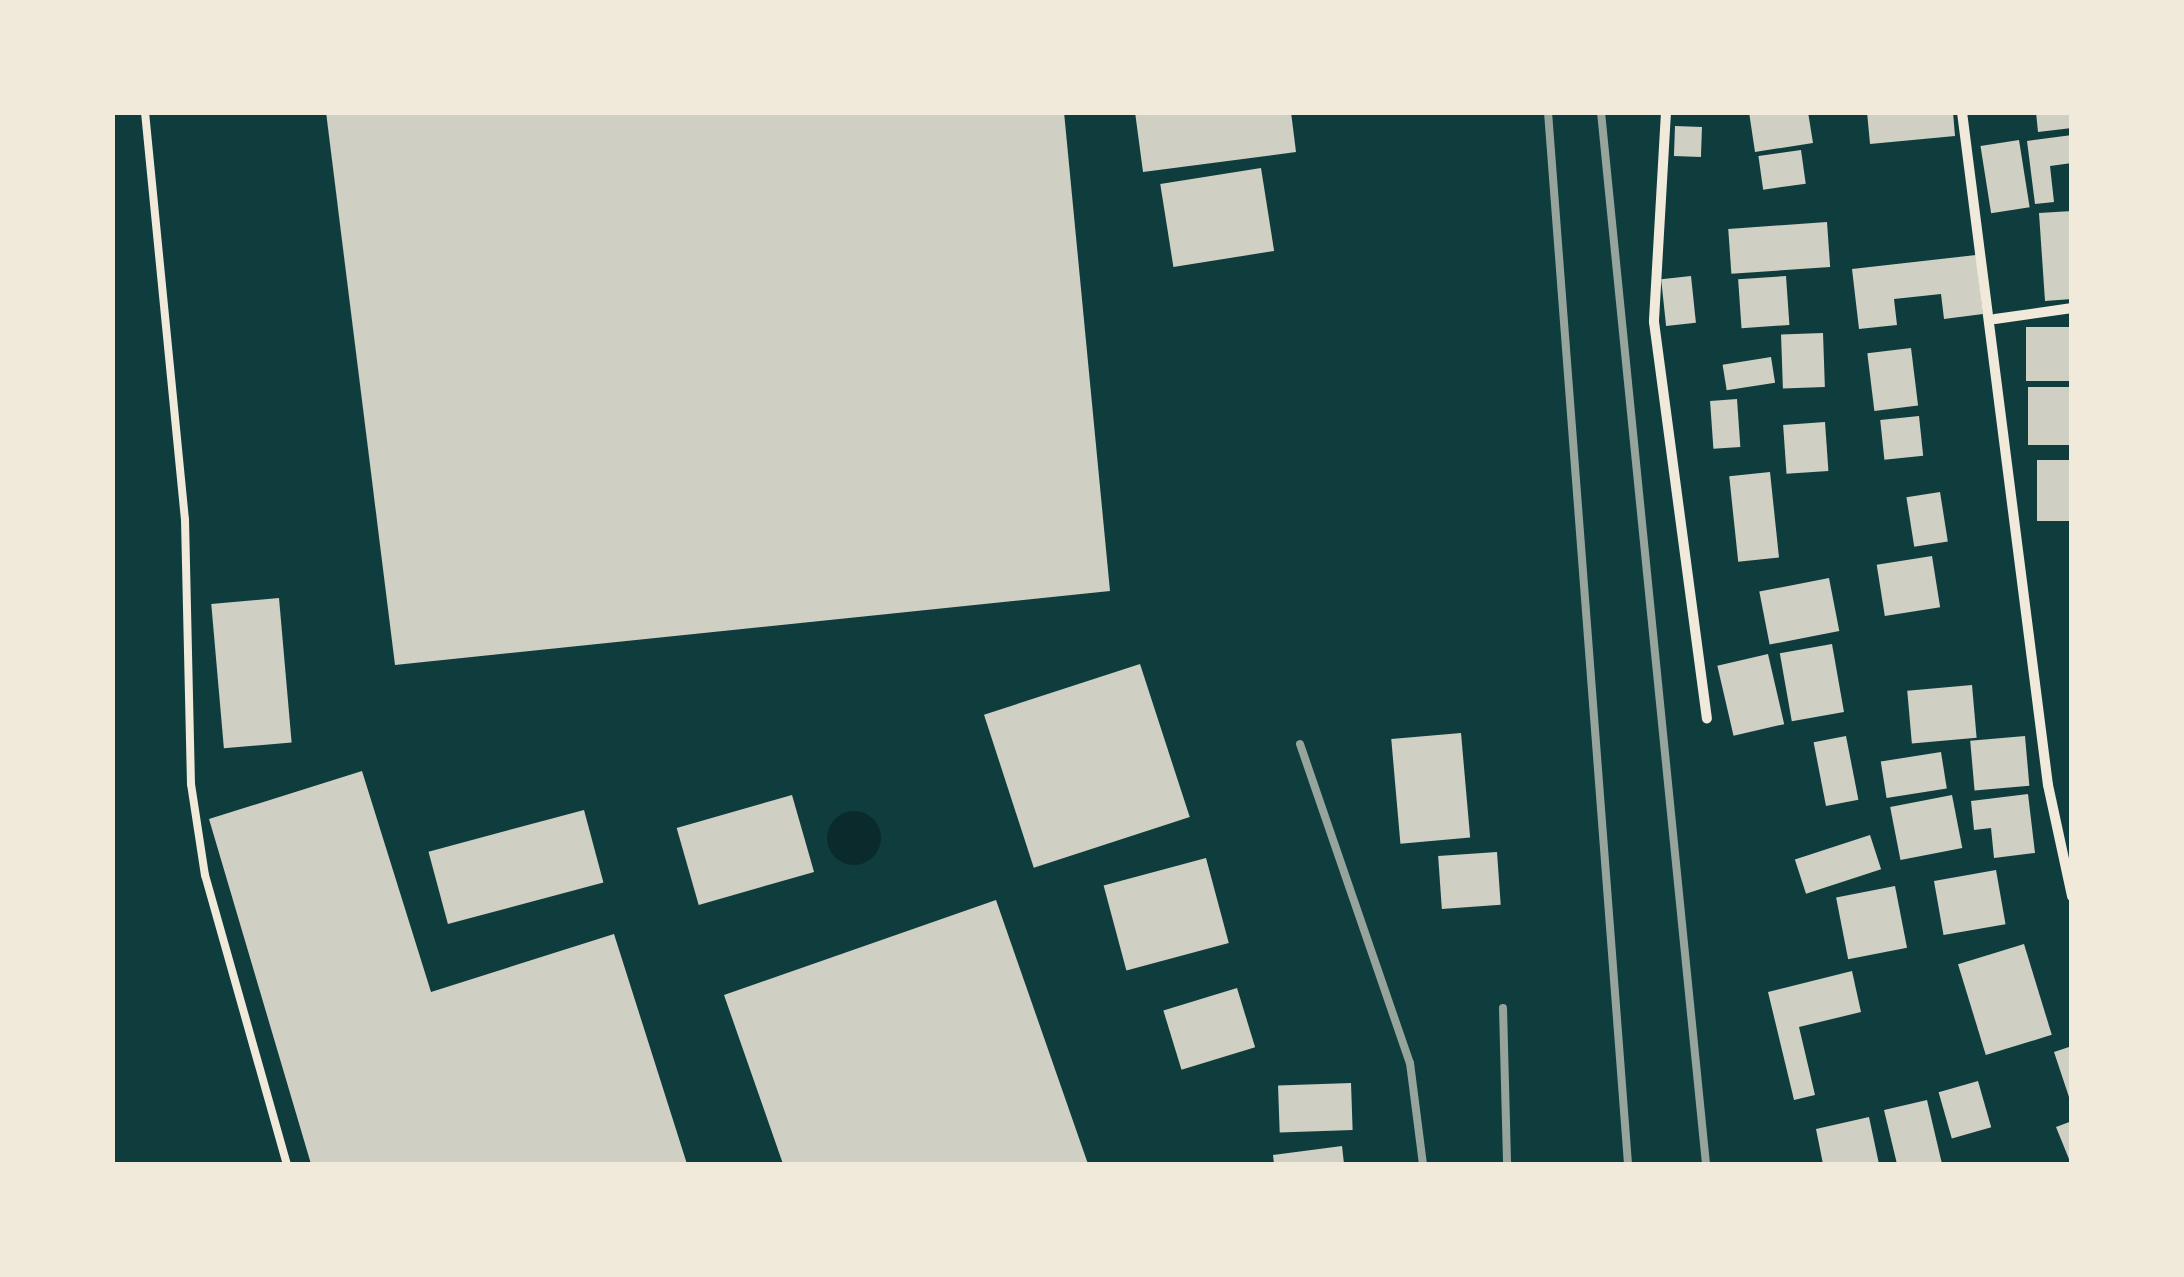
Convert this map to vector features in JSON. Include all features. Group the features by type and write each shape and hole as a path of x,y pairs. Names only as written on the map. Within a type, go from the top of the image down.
{"street":[{"path":"1666,112 1654,322 1707,718"},
{"path":"1962,112 1996,319 2006,482 2072,896"},
{"path":"1996,319 2072,308"}],"lane":[{"path":"145,112 186,520 191,784 205,876 286,1164"}],"water":[{"path":"854,811 873,819 881,838 873,857 854,865 835,857 827,838 835,819"}],"building":[{"path":"326,112 1064,112 1110,591 395,665"},
{"path":"1135,112 1291,112 1296,152 1143,172"},
{"path":"1749,112 1808,112 1813,143 1755,152"},
{"path":"1867,112 1953,112 1955,136 1870,144"},
{"path":"2036,112 2072,112 2072,128 2038,132"},
{"path":"1675,126 1702,127 1701,157 1674,156"},
{"path":"2072,135 2072,163 2050,166 2054,202 2035,204 2027,141"},
{"path":"2019,140 2030,207 1991,213 1980,146"},
{"path":"1801,150 1806,184 1763,190 1758,156"},
{"path":"1261,168 1274,251 1173,267 1160,184"},
{"path":"2072,211 2072,299 2045,301 2039,213"},
{"path":"1827,222 1830,267 1731,274 1728,229"},
{"path":"1976,255 1983,314 1944,319 1941,294 1894,299 1897,325 1859,329 1852,269"},
{"path":"1691,276 1696,323 1666,326 1661,279"},
{"path":"1786,276 1789,325 1742,328 1738,279"},
{"path":"2026,327 2072,327 2072,381 2026,381"},
{"path":"1823,333 1825,387 1783,388 1781,334"},
{"path":"1911,348 1918,406 1874,411 1867,353"},
{"path":"1771,357 1775,383 1727,390 1723,365"},
{"path":"2028,387 2072,387 2072,445 2028,445"},
{"path":"1737,399 1740,447 1713,449 1710,401"},
{"path":"1919,416 1923,456 1884,460 1880,420"},
{"path":"1825,422 1828,471 1787,474 1783,425"},
{"path":"2037,460 2072,460 2072,521 2037,521"},
{"path":"1770,472 1779,558 1738,562 1729,476"},
{"path":"1940,492 1948,541 1914,547 1906,497"},
{"path":"1932,556 1940,607 1885,616 1877,565"},
{"path":"1829,578 1839,631 1770,645 1759,592"},
{"path":"279,598 292,742 224,748 211,604"},
{"path":"1832,644 1844,712 1792,721 1780,653"},
{"path":"1768,654 1784,724 1734,736 1717,666"},
{"path":"1140,664 1190,817 1034,868 984,715"},
{"path":"1972,685 1977,738 1912,743 1907,691"},
{"path":"1461,733 1470,838 1400,844 1391,739"},
{"path":"1846,736 1858,800 1826,806 1814,742"},
{"path":"2025,736 2029,786 1975,791 1970,741"},
{"path":"1941,752 1947,789 1887,798 1881,762"},
{"path":"362,771 431,992 614,934 687,1164 311,1164 209,819"},
{"path":"2028,794 2035,853 1994,858 1991,828 1974,830 1971,801"},
{"path":"792,795 814,872 699,905 677,828"},
{"path":"1952,795 1962,848 1900,860 1890,807"},
{"path":"584,810 603,882 448,924 428,852"},
{"path":"1870,835 1881,869 1806,894 1795,859"},
{"path":"1497,852 1501,905 1442,909 1438,856"},
{"path":"1206,858 1229,943 1126,970 1104,885"},
{"path":"1996,870 2006,924 1944,935 1934,881"},
{"path":"1895,886 1907,948 1848,959 1836,897"},
{"path":"996,900 1088,1164 783,1164 724,995"},
{"path":"2024,944 2052,1035 1986,1055 1958,964"},
{"path":"1852,971 1861,1012 1799,1027 1815,1095 1794,1100 1768,992"},
{"path":"1237,988 1255,1047 1181,1070 1163,1011"},
{"path":"2072,1046 2072,1103 2071,1103 2054,1052"},
{"path":"1978,1081 1991,1127 1952,1138 1939,1092"},
{"path":"1351,1083 1353,1130 1280,1133 1278,1086"},
{"path":"1927,1100 1942,1164 1897,1164 1884,1110"},
{"path":"1869,1117 1879,1164 1823,1164 1816,1129"},
{"path":"2072,1121 2072,1164 2071,1164 2056,1127"},
{"path":"1342,1146 1344,1164 1274,1164 1273,1155"}],"railway":[{"path":"1548,112 1628,1164"},
{"path":"1601,112 1706,1164"},
{"path":"1300,744 1410,1063 1423,1164"},
{"path":"1503,1008 1507,1164"}]}
